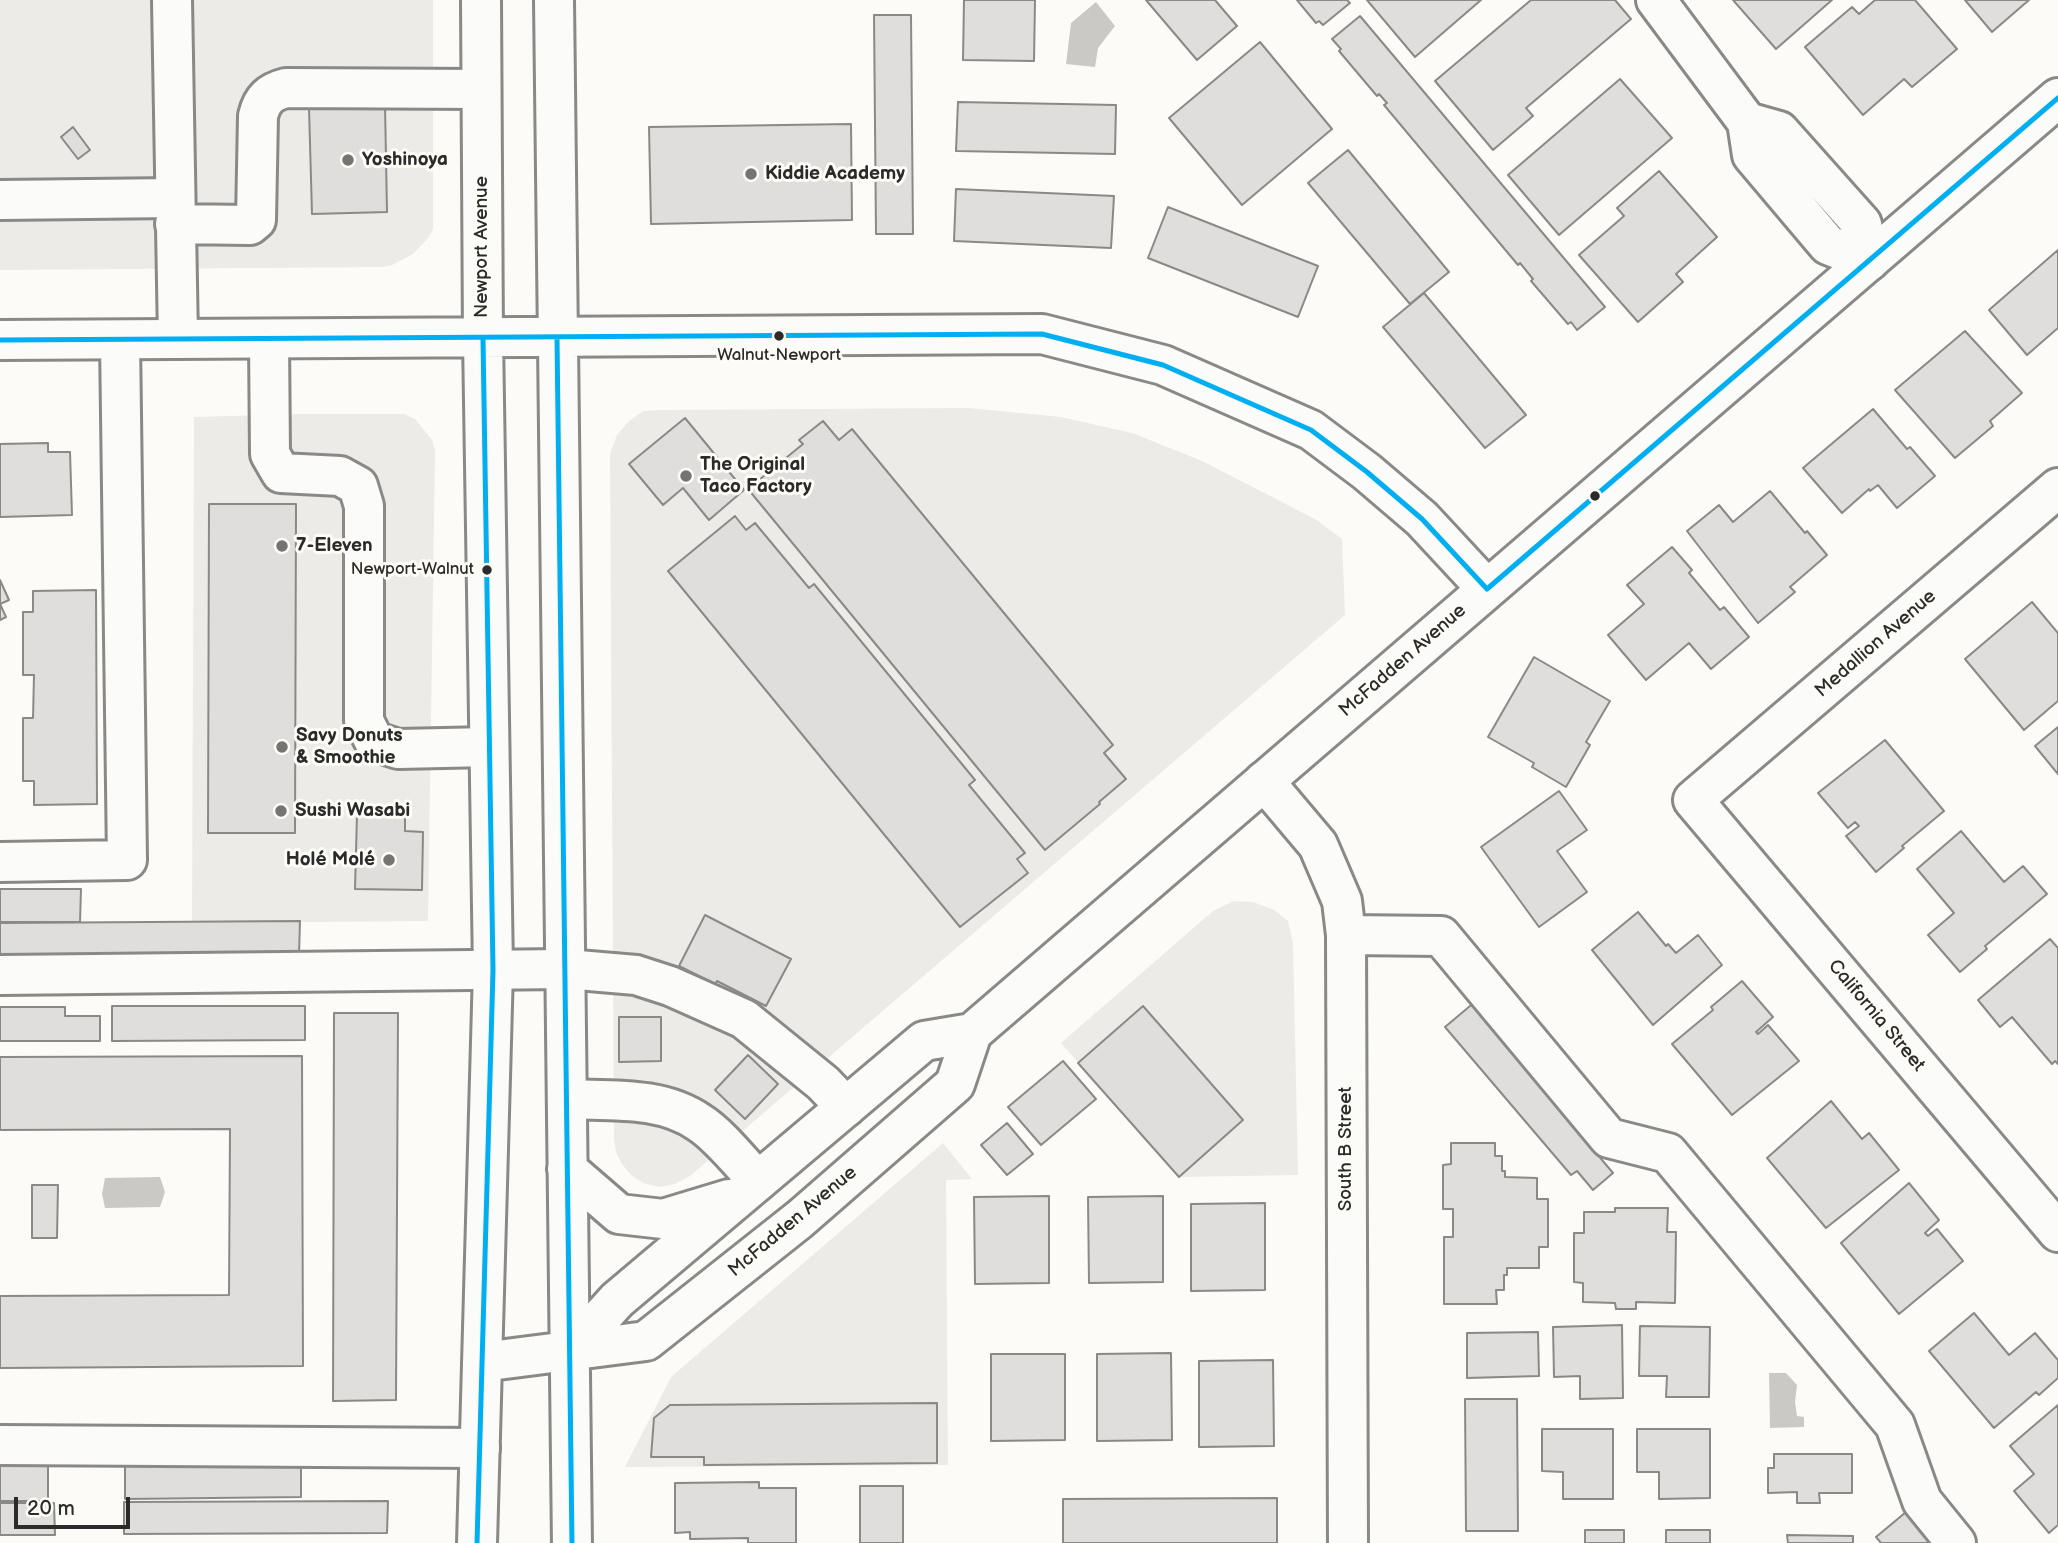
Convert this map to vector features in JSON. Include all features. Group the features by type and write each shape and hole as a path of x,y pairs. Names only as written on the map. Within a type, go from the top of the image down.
{"main road":[{"path":"172,0 178,339"},
{"name":"Newport Avenue","path":"477,1543 493,970 483,338 481,0"},
{"path":"554,0 572,1543"},
{"path":"1656,0 1747,122 1752,155 1828,245 1869,261"},
{"path":"0,200 175,211 250,225 256,220 258,116 266,97 275,91 286,88 481,89"},
{"name":"McFadden Avenue","path":"482,1362 569,1353 646,1341 695,1304 800,1219 955,1084 972,1033 2058,98"},
{"path":"0,340 1042,334 1163,365 1311,430 1367,472 1422,519 1487,589"},
{"path":"269,339 270,454 281,473 341,476 358,486 364,506 364,721 374,741 398,749 489,747"},
{"path":"0,862 127,860 120,340"},
{"name":"Medallion Avenue","path":"1693,800 2056,492"},
{"name":"South B Street","path":"1264,781 1318,845 1342,901 1346,935 1348,1543"},
{"name":"California Street","path":"1693,800 2058,1232"},
{"path":"1346,935 1441,936 1609,1138 1668,1153 1895,1425 1922,1502 1956,1543"},
{"path":"0,975 566,969 636,975 670,986 744,1019 823,1083 846,1107"},
{"path":"569,1353 617,1300 924,1041 972,1033"},
{"path":"567,1099 649,1103 681,1112 702,1124 750,1188"},
{"path":"568,1169 619,1214 663,1219 750,1188"},
{"path":"0,1445 480,1448"}],"shaded area":[{"path":"0,0 433,0 433,229 429,237 413,254 382,267 0,270"},
{"path":"1096,2 1115,26 1098,48 1095,67 1066,64 1071,23"},
{"path":"969,408 1061,417 1132,433 1202,461 1315,519 1342,539 1345,615 690,1176 675,1184 659,1187 643,1183 632,1176 622,1164 614,1139 610,454 617,435 629,421 643,411"},
{"path":"404,414 415,419 432,440 435,450 428,921 192,923 194,417"},
{"path":"1234,901 1253,902 1274,910 1288,921 1293,943 1298,1175 1179,1177 1061,1043 1213,911"},
{"path":"943,1143 972,1179 946,1180 948,1465 625,1467 671,1377"},
{"path":"160,1177 165,1192 160,1207 105,1208 102,1194 105,1178"},
{"path":"1769,1373 1786,1373 1797,1385 1797,1416 1804,1417 1804,1427 1770,1428"}],"building":[{"path":"964,0 1035,0 1034,61 963,60"},
{"path":"1146,0 1215,0 1237,26 1197,60"},
{"path":"1297,0 1347,0 1350,3 1323,25 1319,21 1316,23"},
{"path":"1367,0 1481,0 1415,57"},
{"path":"1531,0 1615,0 1631,19 1526,108 1533,116 1493,150 1435,81"},
{"path":"1733,0 1832,0 1776,49"},
{"path":"1875,0 1915,0 1957,49 1912,87 1904,79 1863,115 1805,47 1852,7 1859,14"},
{"path":"1965,0 2029,0 1992,32"},
{"path":"874,15 911,15 913,234 876,234"},
{"path":"1360,16 1605,307 1577,330 1571,322 1568,324 1531,281 1533,279 1520,263 1518,265 1384,105 1387,103 1379,94 1377,96 1339,51 1341,49 1332,39"},
{"path":"1260,42 1332,129 1242,205 1169,118"},
{"path":"1620,79 1672,138 1559,235 1508,175"},
{"path":"958,102 1116,105 1115,154 956,151"},
{"name":"Yoshinoya","path":"385,105 387,212 312,214 309,108"},
{"name":"Kiddie Academy","path":"851,124 852,220 651,224 649,127"},
{"path":"73,127 90,150 78,159 61,137"},
{"path":"1348,150 1449,272 1410,304 1308,183"},
{"path":"1659,171 1717,237 1676,274 1683,282 1638,322 1579,255 1624,216 1617,208"},
{"path":"956,189 1114,196 1111,248 954,241"},
{"path":"1168,207 1318,266 1298,317 1148,258"},
{"path":"2058,250 2058,328 2027,355 1989,310"},
{"path":"1424,293 1526,415 1485,448 1383,327"},
{"path":"1965,331 2022,393 1990,421 1993,426 1955,458 1895,390"},
{"path":"1873,409 1907,449 1910,447 1935,476 1897,508 1878,485 1870,491 1869,489 1842,513 1803,468"},
{"name":"The Original Taco Factory","path":"685,418 744,490 709,520 683,488 663,505 629,464"},
{"path":"823,421 839,440 852,429 1113,745 1104,753 1126,779 1045,850 748,489 803,444 799,440"},
{"path":"48,443 48,452 70,452 72,515 0,517 0,444"},
{"path":"1770,491 1827,555 1790,587 1795,592 1758,623 1687,531 1719,505 1733,522"},
{"path":"209,504 296,504 295,833 208,833"},
{"path":"735,516 746,530 755,523 809,588 814,584 975,780 969,785 1025,853 1017,859 1028,873 960,927 668,571"},
{"path":"1672,547 1692,570 1689,573 1720,610 1724,607 1749,637 1711,669 1689,643 1646,680 1608,635 1644,604 1627,585"},
{"path":"0,580 9,600 0,604"},
{"path":"96,590 97,804 34,805 34,781 23,781 23,718 33,718 34,675 23,675 23,612 33,612 33,591"},
{"path":"2032,602 2058,633 2058,701 2024,730 1965,659"},
{"path":"0,604 6,617 0,620"},
{"path":"1534,657 1610,701 1586,742 1590,745 1566,787 1532,767 1534,763 1488,737"},
{"path":"2058,727 2058,774 2035,746"},
{"path":"1885,740 1944,811 1876,872 1846,836 1859,826 1855,822 1848,828 1818,793"},
{"path":"1559,791 1587,830 1557,851 1587,892 1539,927 1481,847"},
{"name":"Holé Molé","path":"357,814 405,815 405,831 423,832 422,890 355,889"},
{"path":"1961,831 2004,882 2023,866 2047,894 1985,946 1987,949 1960,972 1928,935 1954,913 1917,869"},
{"path":"0,889 81,889 80,922 0,922"},
{"path":"1638,912 1666,946 1668,944 1676,953 1698,935 1722,965 1653,1025 1592,950"},
{"path":"705,915 791,959 766,1006 717,981 715,984 679,966"},
{"path":"300,921 299,955 0,956 0,923"},
{"path":"2050,939 2058,948 2058,1064 2055,1061 2052,1064 2012,1017 2000,1027 1978,1000"},
{"path":"1742,981 1773,1017 1756,1032 1758,1034 1768,1025 1799,1061 1732,1115 1672,1044 1713,1010 1711,1007"},
{"path":"1476,1001 1601,1150 1597,1154 1613,1173 1593,1190 1577,1171 1571,1175 1445,1027"},
{"path":"112,1006 305,1006 305,1040 112,1041"},
{"path":"1143,1006 1243,1120 1179,1177 1078,1063"},
{"path":"0,1007 65,1007 65,1016 100,1016 100,1041 0,1041"},
{"path":"334,1013 398,1013 396,1400 333,1401"},
{"path":"619,1017 661,1017 661,1061 619,1062"},
{"path":"748,1055 778,1084 745,1119 715,1090"},
{"path":"302,1056 303,1366 0,1368 0,1296 229,1295 230,1129 0,1130 0,1057"},
{"path":"1063,1061 1096,1099 1041,1145 1008,1107"},
{"path":"1831,1101 1862,1139 1869,1133 1899,1170 1826,1228 1767,1158"},
{"path":"1007,1123 1033,1154 1007,1175 981,1145"},
{"path":"1451,1143 1495,1143 1495,1156 1502,1156 1502,1171 1505,1171 1505,1177 1537,1178 1537,1199 1548,1199 1548,1247 1539,1247 1539,1268 1507,1268 1504,1290 1496,1290 1497,1304 1444,1304 1444,1237 1453,1237 1453,1209 1443,1209 1443,1165 1451,1164"},
{"path":"1909,1183 1939,1220 1925,1233 1928,1236 1937,1229 1963,1261 1899,1314 1841,1243"},
{"path":"32,1185 58,1185 57,1238 32,1238"},
{"path":"1049,1196 1049,1283 975,1284 974,1197"},
{"path":"1163,1196 1163,1282 1089,1283 1088,1197"},
{"path":"1265,1203 1265,1290 1191,1291 1191,1204"},
{"path":"1615,1208 1668,1208 1667,1232 1676,1232 1675,1303 1636,1302 1636,1309 1616,1309 1615,1303 1583,1302 1583,1283 1574,1282 1574,1233 1584,1233 1584,1212 1615,1212"},
{"path":"1974,1313 2009,1355 2035,1333 2058,1360 2058,1378 2039,1395 2036,1392 1994,1428 1929,1351"},
{"path":"1622,1325 1623,1398 1580,1399 1580,1376 1554,1377 1553,1327"},
{"path":"1640,1326 1710,1327 1709,1397 1666,1397 1667,1376 1639,1376"},
{"path":"1538,1332 1539,1376 1467,1378 1467,1333"},
{"path":"1171,1353 1172,1440 1097,1441 1097,1354"},
{"path":"991,1354 1065,1354 1065,1440 991,1441"},
{"path":"1273,1360 1274,1446 1199,1447 1199,1361"},
{"path":"1465,1399 1517,1399 1518,1531 1466,1531"},
{"path":"937,1403 937,1463 704,1465 704,1457 651,1457 654,1418 670,1405"},
{"path":"2058,1405 2058,1525 2049,1533 2014,1491 2034,1474 2010,1446"},
{"path":"1542,1429 1613,1429 1613,1499 1563,1499 1563,1472 1542,1471"},
{"path":"1637,1429 1710,1429 1710,1498 1659,1499 1659,1472 1637,1472"},
{"path":"1774,1454 1852,1454 1852,1493 1819,1493 1820,1503 1797,1503 1797,1492 1768,1493 1768,1468 1774,1468"},
{"path":"301,1463 301,1497 125,1499 125,1464"},
{"path":"0,1465 48,1465 48,1501 0,1501"},
{"path":"759,1482 759,1488 796,1488 796,1543 748,1543 748,1538 690,1539 690,1532 675,1533 675,1483"},
{"path":"860,1486 903,1486 903,1543 860,1543"},
{"path":"1277,1498 1277,1543 1063,1543 1063,1499"},
{"path":"388,1501 387,1533 124,1534 124,1502"},
{"path":"0,1503 54,1503 55,1535 0,1535"},
{"path":"1906,1512 1932,1543 1881,1543 1876,1537"},
{"path":"1585,1530 1624,1530 1624,1543 1585,1543"},
{"path":"1666,1530 1710,1530 1710,1543 1666,1543"},
{"path":"1787,1535 1853,1536 1853,1543 1788,1543"}],"transit line":[{"path":"1487,589 2058,98"},
{"path":"0,340 1042,334 1163,365 1311,430 1367,472 1422,519 1487,589"},
{"path":"477,1543 493,970 483,338"},
{"path":"557,338 572,1543"}],"place":[{"name":"Yoshinoya","path":"348,160"},
{"name":"Kiddie Academy","path":"751,174"},
{"name":"Walnut-Newport","path":"779,336"},
{"name":"The Original Taco Factory","path":"686,476"},
{"name":"7-Eleven","path":"282,546"},
{"name":"Newport-Walnut","path":"487,570"},
{"name":"Savy Donuts & Smoothie","path":"282,747"},
{"name":"Sushi Wasabi","path":"281,811"},
{"name":"Holé Molé","path":"389,860"}]}
